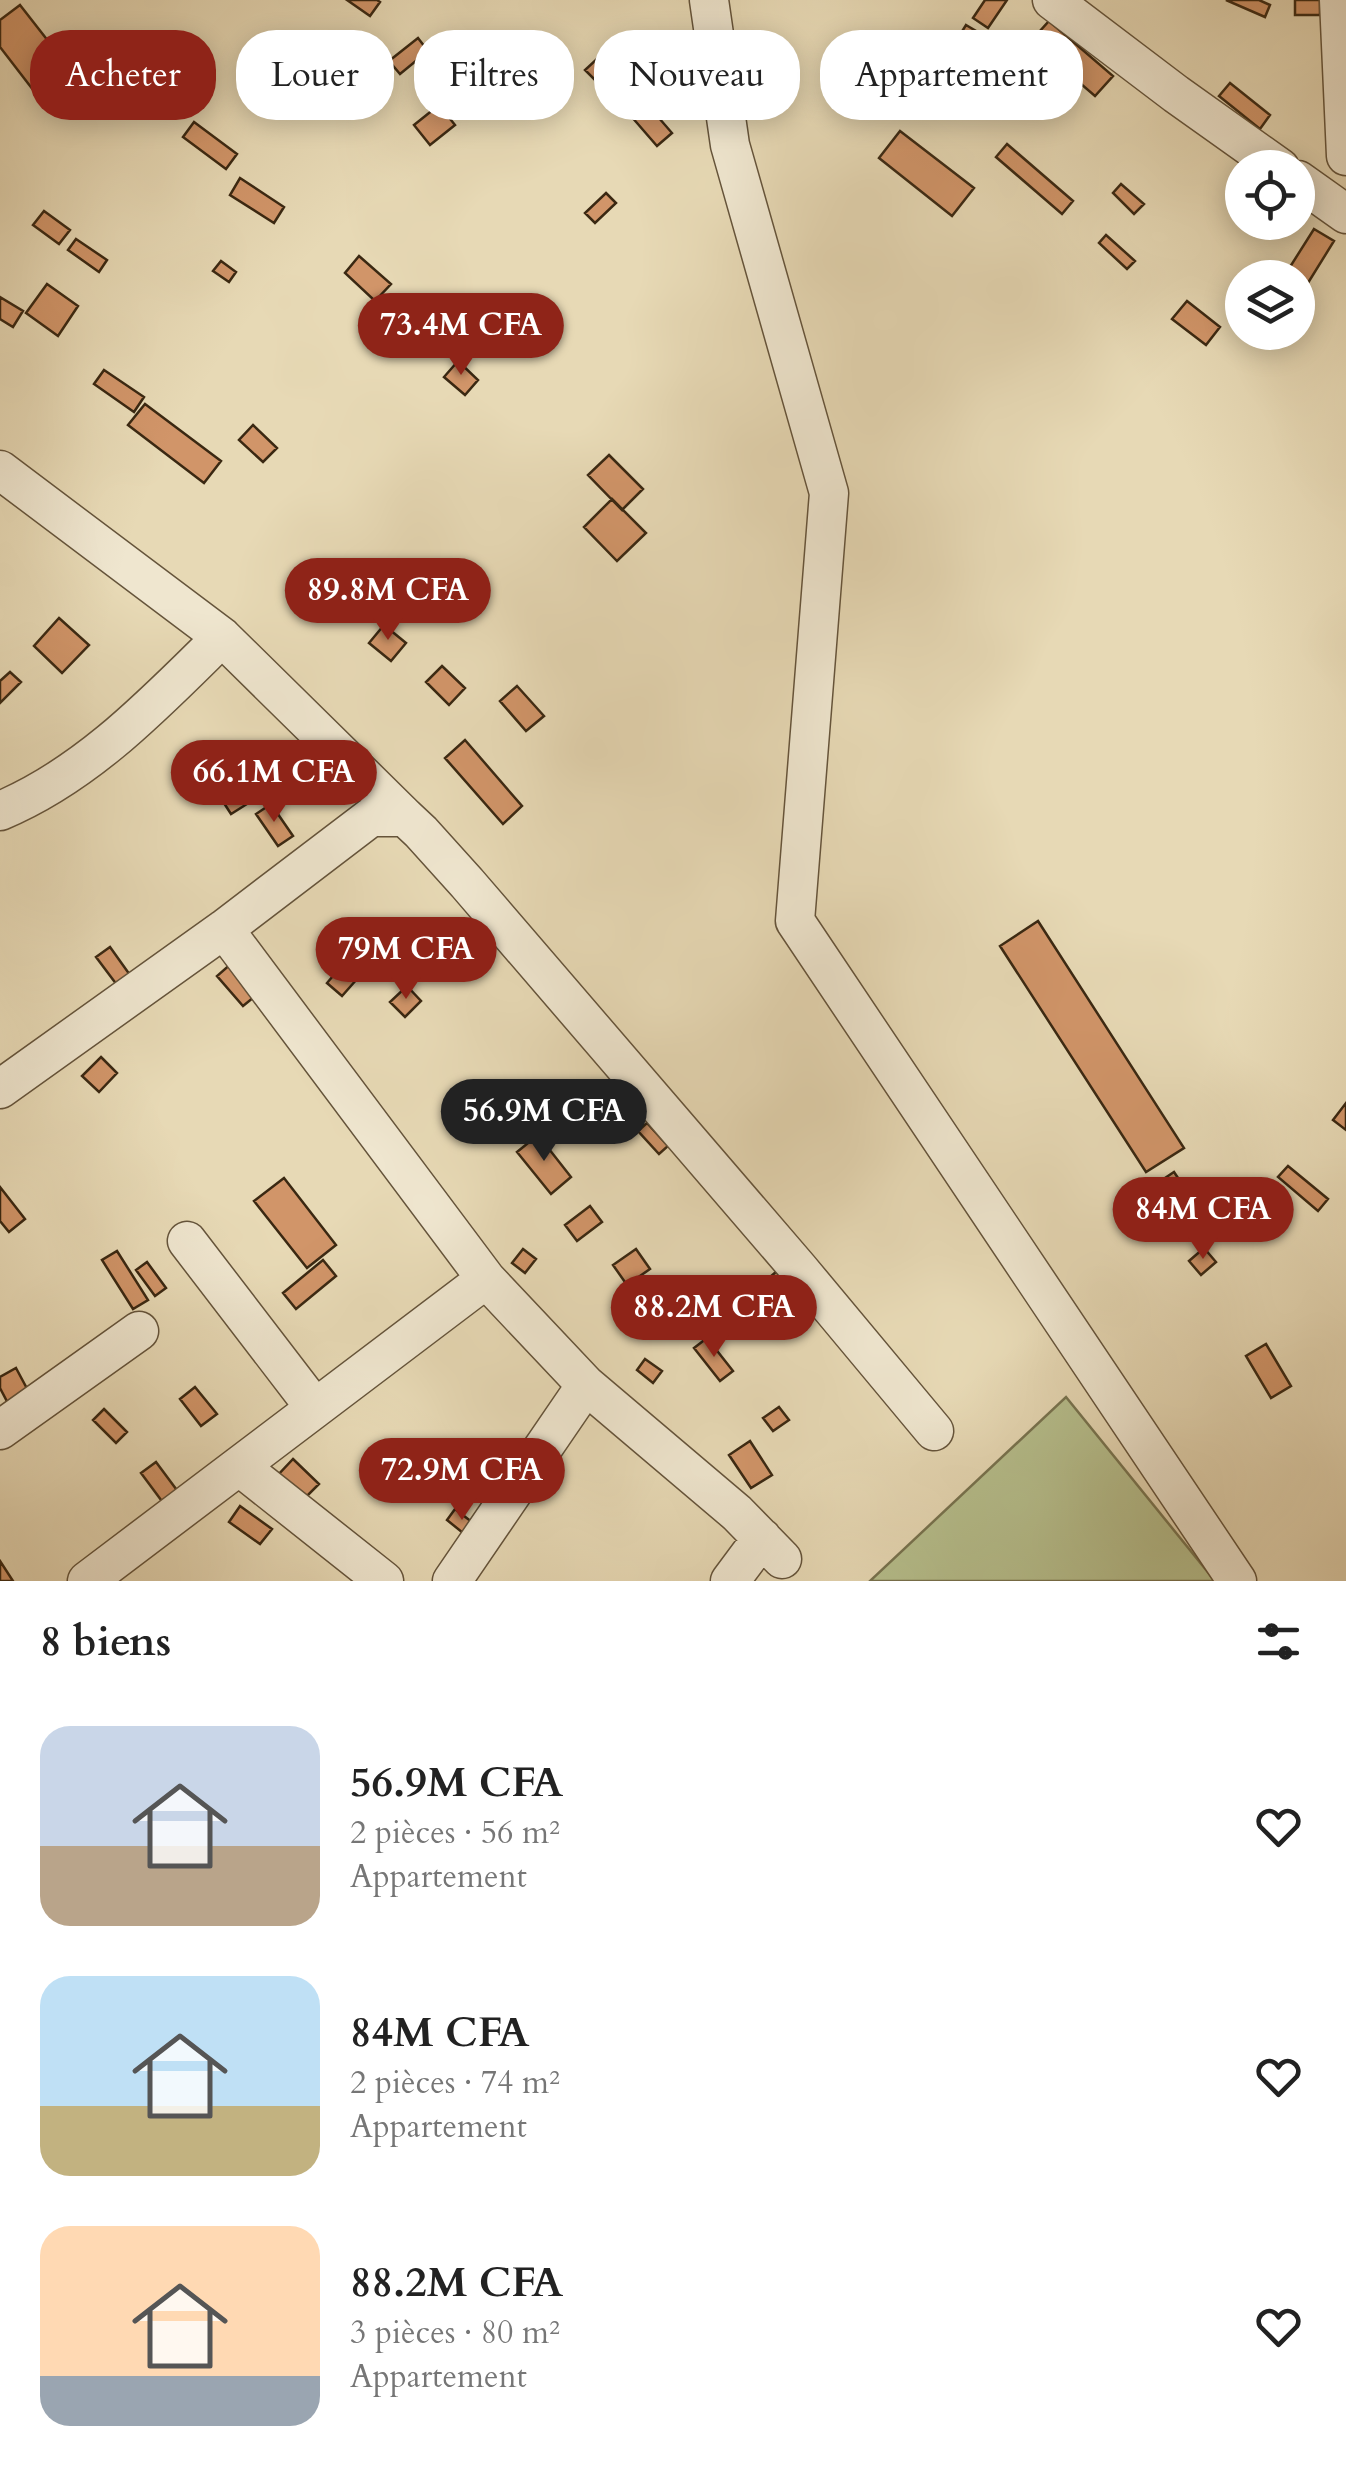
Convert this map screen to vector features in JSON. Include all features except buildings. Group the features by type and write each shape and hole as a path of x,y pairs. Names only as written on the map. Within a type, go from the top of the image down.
{"street":[{"path":"710,0 730,145 829,493 796,920 1236,1581"},
{"path":"1052,0 1255,150"},
{"path":"1339,0 1346,156"},
{"path":"1315,192 1346,214"},
{"path":"0,470 222,637 421,832 934,1431"},
{"path":"0,811 72,773 104,748 222,637"},
{"path":"0,1089 371,817 404,817"},
{"path":"224,928 486,1279 586,1385 737,1513 772,1548 730,1581"},
{"path":"187,1241 315,1408"},
{"path":"86,1581 486,1279"},
{"path":"0,1430 139,1331"},
{"path":"452,1581 586,1385"},
{"path":"239,1466 384,1581"}],"green space":[{"path":"1066,1397 1215,1581 870,1581"}]}
